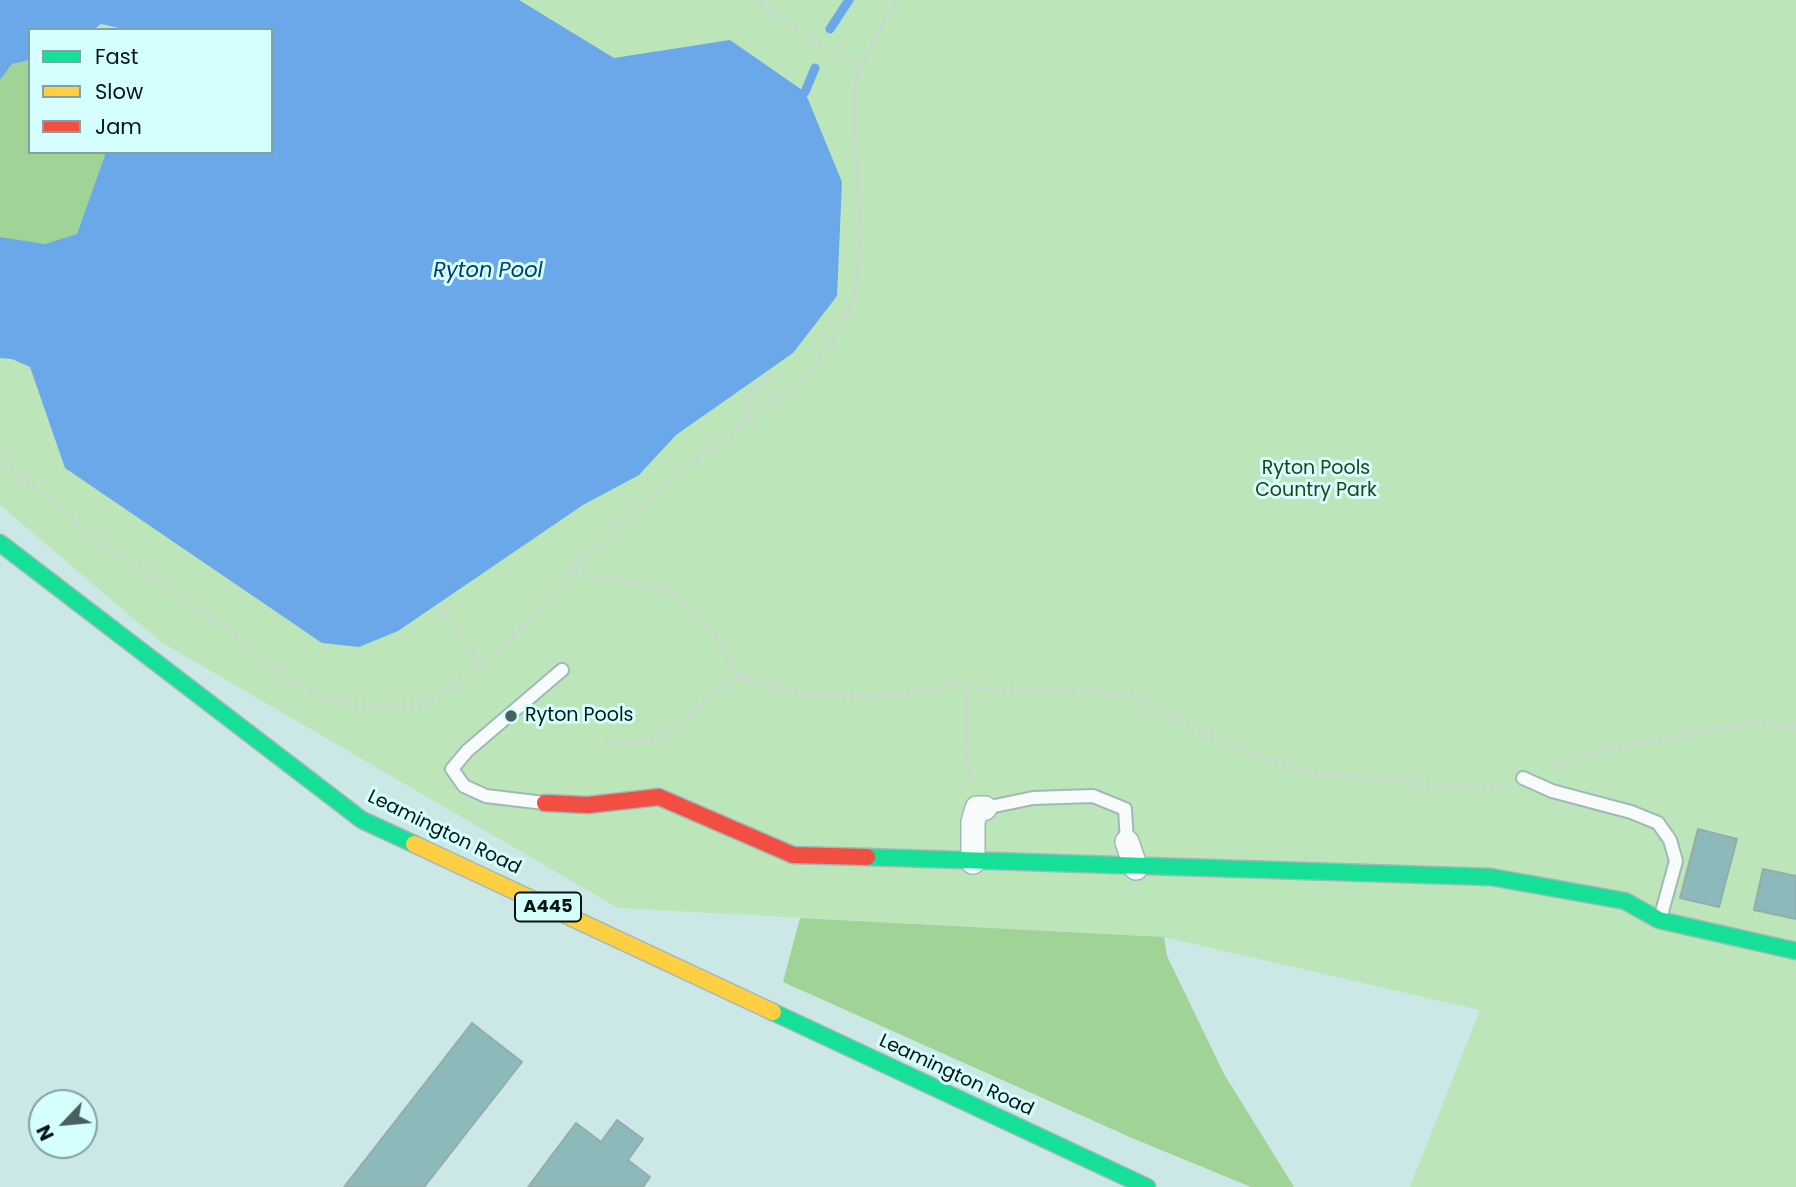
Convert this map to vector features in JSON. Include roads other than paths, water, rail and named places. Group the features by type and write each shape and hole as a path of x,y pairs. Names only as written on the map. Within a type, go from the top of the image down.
{"main road":[{"name":"Leamington Road","path":"0,543 362,820 1147,1187"},
{"path":"545,803 588,805 659,797 793,855 1136,868 1492,877 1625,901 1660,920 1796,951"}],"street":[{"path":"973,862 973,822 978,808 985,808"},
{"path":"1127,842 1136,868"}],"lane":[{"path":"545,803 486,796 464,786 452,769 467,751 562,670"},
{"path":"1523,778 1552,791 1658,822 1670,840 1676,861 1660,920"},
{"path":"985,808 1033,797 1093,796 1125,809 1127,842"}],"water":[{"name":"Ryton Pool","path":"0,0 519,0 614,58 730,40 805,92 842,182 837,296 793,353 676,435 639,475 583,505 398,631 359,647 322,643 65,468 30,367 12,359 0,358 0,237 45,244 77,234 105,154 273,154 273,28 119,28 101,24 96,28 28,28 28,60 12,64 0,80"}],"waterway":[{"path":"830,29 849,0"},
{"path":"805,92 815,68"}],"place":[{"name":"Ryton Pools","path":"511,716"}],"park label":[{"name":"Ryton Pools Country Park","path":"1316,480"}]}
